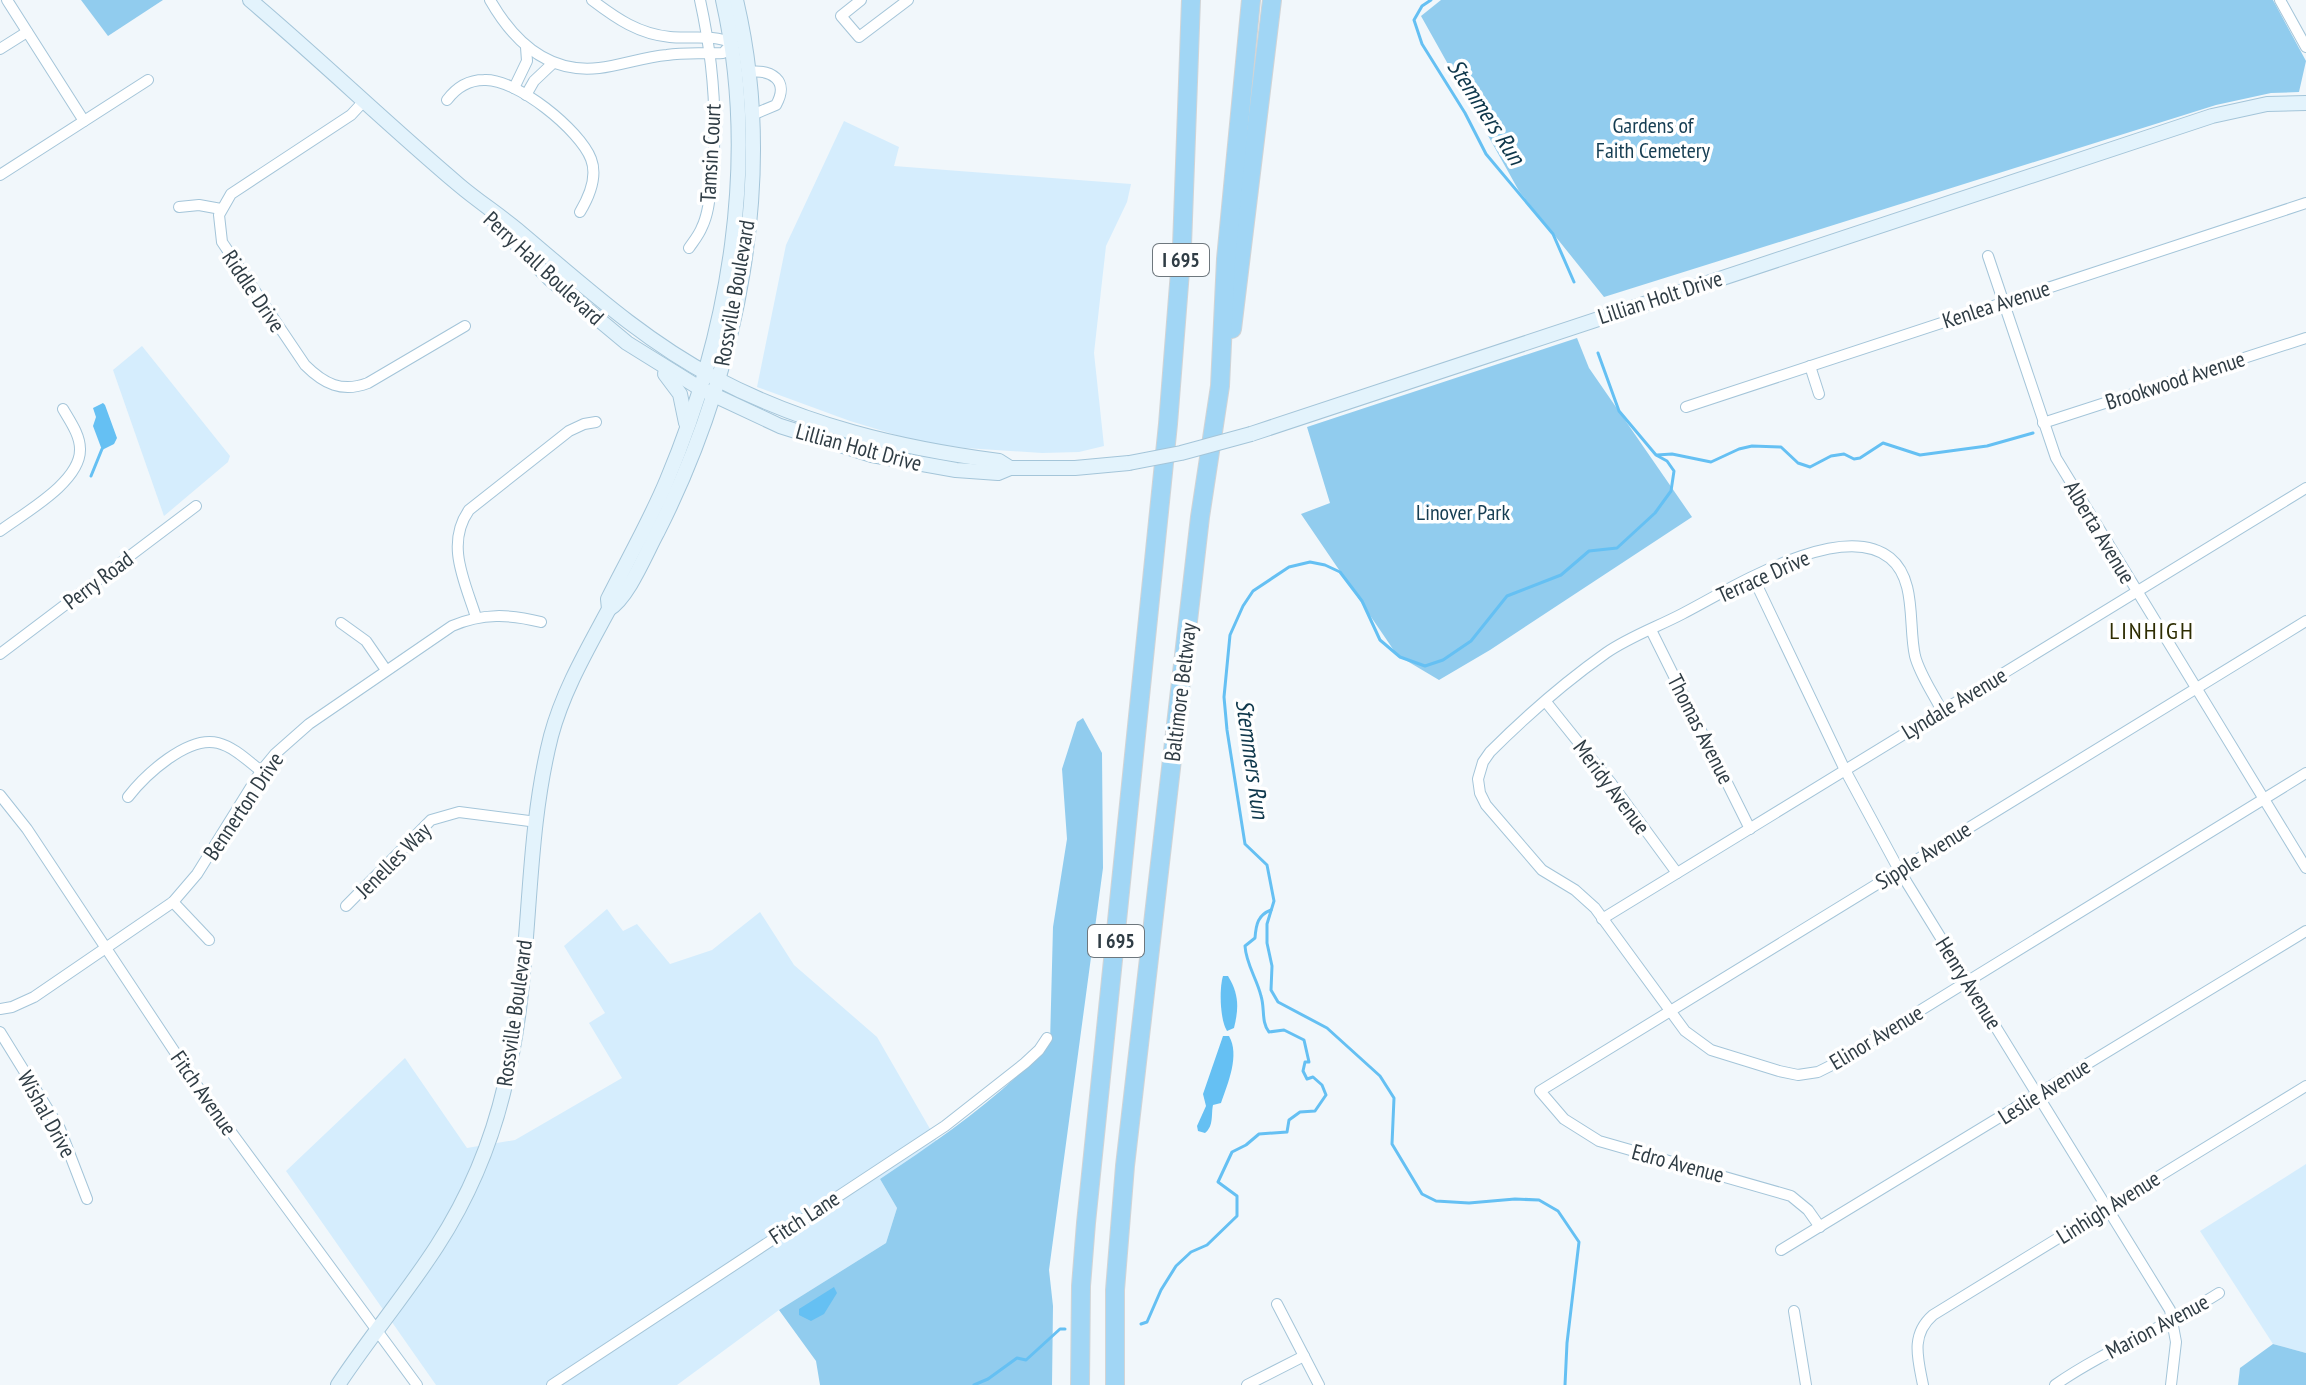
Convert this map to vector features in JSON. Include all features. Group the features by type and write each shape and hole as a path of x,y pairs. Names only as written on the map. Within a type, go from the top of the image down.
{"highway":[{"name":"Baltimore Beltway","path":"1115,1385 1115,1290 1133,1098 1200,517 1220,386 1226,259 1251,0"},
{"path":"1220,386 1231,337 1272,0"},
{"name":"Baltimore Beltway","path":"1080,1383 1081,1286 1086,1223 1159,532 1176,330 1186,144 1189,5"},
{"path":"1124,1385 1126,1244 1133,1098"}],"main road":[{"name":"Perry Hall Boulevard","path":"250,0 461,187 625,320 712,376"},
{"name":"Rossville Boulevard","path":"712,376 736,208 739,112 732,43 723,0"},
{"name":"Rossville Boulevard","path":"338,1385 448,1227 469,1185 498,1112 516,1035 537,822 545,763 556,721 571,681 609,609 618,604 661,523 731,330 742,272 750,186 752,115 736,0"},
{"name":"Lillian Holt Drive","path":"707,392 790,430 872,455 967,471 998,473 1010,468 1075,468 1129,463 1251,434 2212,116 2267,104 2306,103"},
{"name":"Perry Hall Boulevard","path":"461,187 549,278 603,325 651,359 707,392"},
{"path":"651,359 680,394 687,428"},
{"name":"Lillian Holt Drive","path":"712,376 796,415 874,439 945,454 999,461 1010,468"},
{"name":"Rossville Boulevard","path":"609,609 608,599 656,504 687,428 707,392"},
{"path":"872,455 874,439"}],"street":[{"path":"7,0 84,121"},
{"path":"490,0 526,47 553,63 584,69 668,54 723,53 732,43 721,37 668,37 637,30 592,0"},
{"name":"Tamsin Court","path":"689,248 702,229 711,189 715,125 708,38 700,0"},
{"path":"861,0 841,16 859,37 908,0"},
{"path":"2280,0 2306,47"},
{"path":"0,49 27,32"},
{"path":"668,37 668,54"},
{"path":"514,88 527,61 526,47"},
{"path":"526,95 534,81 553,63"},
{"path":"748,72 762,70 769,73 781,88 776,105 752,115"},
{"path":"447,100 454,90 485,79 526,95 576,136 592,160 593,179 589,196 580,212"},
{"path":"0,175 148,80"},
{"path":"179,207 199,205 221,209 237,190 351,115 364,101"},
{"name":"Kenlea Avenue","path":"1686,407 2306,203"},
{"name":"Riddle Drive","path":"221,209 220,232 227,250 305,365 329,384 347,388 368,383 465,326"},
{"name":"Alberta Avenue","path":"1988,256 2056,458 2306,868"},
{"name":"Brookwood Avenue","path":"2043,423 2306,338"},
{"path":"1810,366 1819,394"},
{"path":"0,531 63,484 80,459 80,446 63,409"},
{"path":"476,617 457,550 457,534 464,518 469,510 569,431 596,422"},
{"name":"Lyndale Avenue","path":"1602,919 2306,488"},
{"name":"Perry Road","path":"0,654 196,506"},
{"name":"Terrace Drive","path":"1546,702 1607,652 1753,577 1794,559 1829,549 1860,546 1877,549 1904,574 1915,655 1942,711"},
{"name":"Henry Avenue","path":"1753,577 1845,770 1899,870 2174,1320"},
{"name":"Bennerton Drive","path":"0,1009 34,997 173,902 197,874 261,771 309,724 435,635 476,617 510,616 541,622"},
{"name":"Sipple Avenue","path":"1540,1091 2306,621"},
{"path":"341,623 366,641 386,670"},
{"name":"Thomas Avenue","path":"1651,630 1750,829"},
{"name":"Meridy Avenue","path":"1546,702 1677,873"},
{"name":"Elinor Avenue","path":"1546,702 1506,736 1483,762 1478,779 1482,799 1542,870 1582,896 1685,1031 1711,1050 1798,1075 1818,1072 1830,1066 2306,773"},
{"path":"128,797 147,776 197,743 220,744 261,771"},
{"name":"Fitch Avenue","path":"0,795 27,829 198,1087 417,1385"},
{"name":"Jenelles Way","path":"346,906 431,820 459,812 537,822"},
{"path":"173,902 209,940"},
{"name":"Leslie Avenue","path":"1781,1250 2306,931"},
{"name":"Wishal Drive","path":"0,1032 60,1129 87,1199"},
{"name":"Fitch Lane","path":"552,1385 945,1126 1025,1063 1047,1038"},
{"name":"Linhigh Avenue","path":"1923,1385 1916,1345 1918,1336 1933,1315 2306,1086"},
{"name":"Edro Avenue","path":"1540,1091 1555,1111 1589,1136 1791,1196 1808,1210 1820,1227"},
{"name":"Marion Avenue","path":"2055,1385 2127,1341 2174,1320 2219,1293"},
{"path":"1277,1304 1319,1385"},
{"path":"1794,1311 1806,1385"},
{"path":"2171,1385 2176,1342 2174,1320"},
{"path":"1247,1385 1304,1356"}],"shaded area":[{"path":"844,121 899,147 894,166 1131,184 1127,202 1106,246 1094,353 1104,446 1079,452 1042,453 916,441 757,387 786,245"},
{"path":"142,346 230,456 228,462 164,516 113,370"},
{"path":"103,403 117,438 114,444 102,450 93,426 96,417 93,408"},
{"path":"607,909 623,931 637,924 670,964 712,950 760,912 794,965 877,1037 937,1141 880,1179 897,1208 886,1243 779,1310 677,1385 436,1385 286,1171 405,1058 467,1148 515,1140 622,1078 589,1023 605,1013 564,946"},
{"path":"1223,976 1228,976 1237,1001 1234,1028 1227,1031 1221,1004"},
{"path":"1223,1036 1229,1036 1232,1044 1232,1069 1221,1103 1213,1105 1211,1123 1205,1133 1198,1131 1197,1126 1206,1106 1203,1094"},
{"path":"2306,1164 2306,1353 2273,1344 2200,1231"},
{"path":"834,1287 837,1293 824,1314 811,1321 799,1315 799,1309"}],"green space":[{"path":"81,0 163,0 108,36"},
{"name":"Gardens of Faith Cemetery","path":"1441,0 2273,0 2306,61 2299,92 2271,93 2216,105 1604,297 1519,191 1421,16"},
{"name":"Linover Park","path":"1577,338 1589,368 1692,517 1490,650 1439,680 1397,655 1301,514 1330,503 1307,427"},
{"path":"1083,718 1102,753 1103,868 1049,1270 1053,1306 1052,1385 820,1385 816,1361 779,1310 886,1243 897,1208 880,1179 990,1099 1050,1043 1053,927 1067,839 1062,769 1077,722"},
{"path":"2273,1344 2306,1353 2306,1385 2238,1385 2240,1368"}],"waterway":[{"name":"Stemmers Run","path":"1431,0 1422,6 1414,20 1422,44 1465,113 1486,154 1553,234 1574,282"},
{"name":"Stemmers Run","path":"1565,1385 1579,1242 1558,1211 1539,1200 1469,1203 1436,1201 1422,1194 1392,1144 1394,1098 1380,1076 1327,1028 1278,1002 1271,990 1272,966 1267,924 1274,901 1267,865 1245,844 1224,697 1230,635 1243,606 1253,591 1289,567 1310,562 1340,572 1362,601 1380,640 1400,657 1425,666 1443,660 1471,641 1507,596 1561,575 1589,551 1617,548 1655,513 1671,491 1674,471 1667,461 1656,455 1619,411 1598,353"},
{"path":"1657,455 1672,454 1711,462 1752,446 1781,447 1798,463 1810,467 1831,456 1844,454 1854,459 1860,458 1883,443 1920,455 1987,446 2033,433"},
{"path":"91,476 102,449"},
{"path":"1141,1324 1147,1322 1176,1266 1191,1252 1207,1245 1237,1216 1237,1196 1218,1182 1232,1152 1259,1134 1287,1132 1289,1120 1300,1112 1315,1111 1326,1095 1322,1085 1313,1077 1307,1079 1303,1071 1305,1062 1309,1062 1304,1040 1284,1030 1269,1032 1265,1024 1261,996 1245,946 1255,938 1260,917 1271,910"},
{"path":"974,1385 1017,1358 1026,1360 1060,1329 1065,1329"}],"district":[{"name":"LINHIGH","path":"2152,631"}]}
